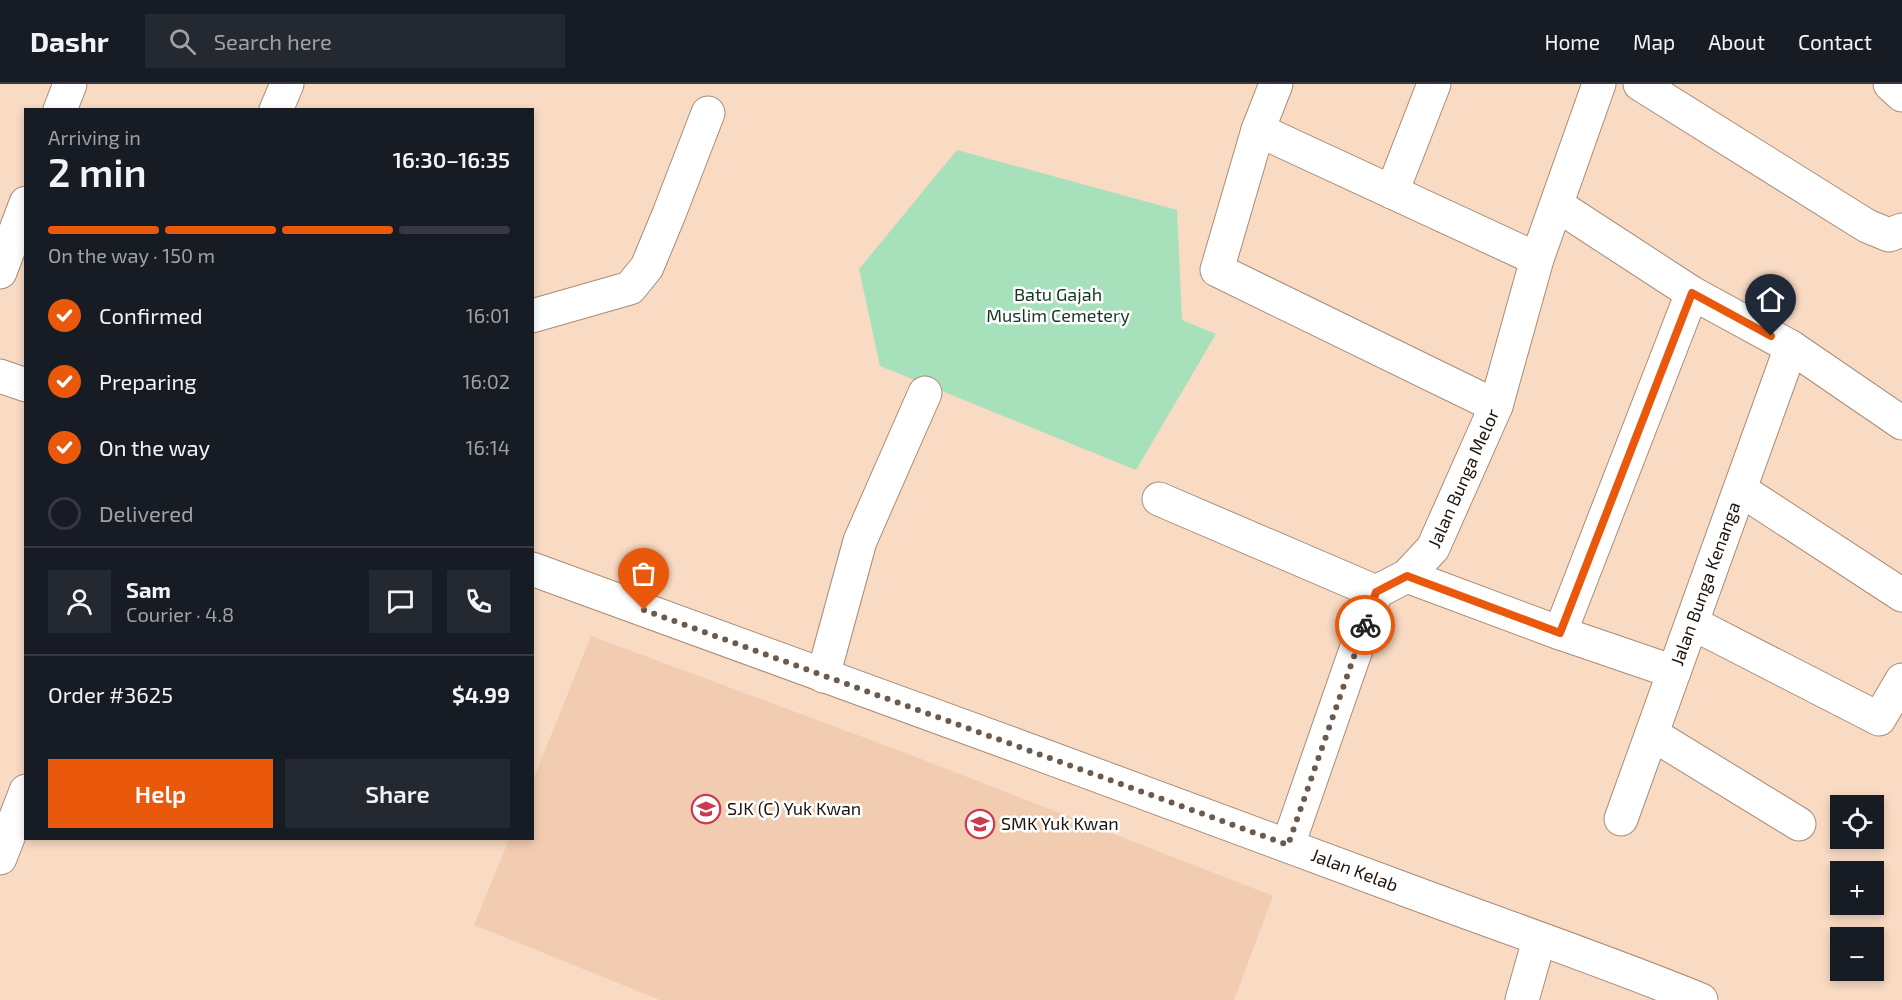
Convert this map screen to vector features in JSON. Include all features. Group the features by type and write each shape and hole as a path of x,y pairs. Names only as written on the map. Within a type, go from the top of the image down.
{"street":[{"path":"61,108 70,84"},
{"path":"277,108 287,84"},
{"path":"1276,84 1258,130 1217,270 1496,406"},
{"path":"1392,192 1434,84"},
{"name":"Jalan Bunga Melor","path":"1376,592 1407,576 1433,548 1496,406 1537,259 1599,84"},
{"path":"1640,84 1867,226 1889,235 1902,230"},
{"path":"1890,84 1902,95"},
{"path":"534,315 630,288 647,267 708,114"},
{"path":"1258,130 1537,259"},
{"path":"1557,205 1692,293 1791,347 1902,423"},
{"path":"0,272 24,208"},
{"path":"1560,633 1692,293"},
{"name":"Jalan Bunga Kenanga","path":"1621,819 1791,347"},
{"path":"0,376 24,384"},
{"path":"823,676 860,541 925,393"},
{"path":"1741,490 1902,595"},
{"path":"1159,499 1376,592 1288,845"},
{"name":"Jalan Kelab","path":"534,570 1288,845 1539,940 1622,968 1701,1000"},
{"path":"1407,576 1560,633 1674,672"},
{"path":"1692,623 1879,719 1902,680"},
{"path":"1652,734 1799,824"},
{"path":"0,858 24,796"},
{"path":"1522,1000 1539,940"}],"shaded area":[{"path":"591,636 903,752 1273,896 1234,1000 660,1000 474,925 509,840 534,840 534,778"}],"green space":[{"name":"Batu Gajah Muslim Cemetery","path":"957,150 1177,210 1182,320 1216,334 1136,470 880,366 859,269"}],"way so far":[{"path":"644,610 1288,845 1365,625"}],"place":[{"name":"SJK (C) Yuk Kwan","path":"706,809"},
{"name":"SMK Yuk Kwan","path":"980,824"}],"route":[{"path":"1365,625 1376,592 1407,576 1560,633 1692,293 1771,336"}]}
